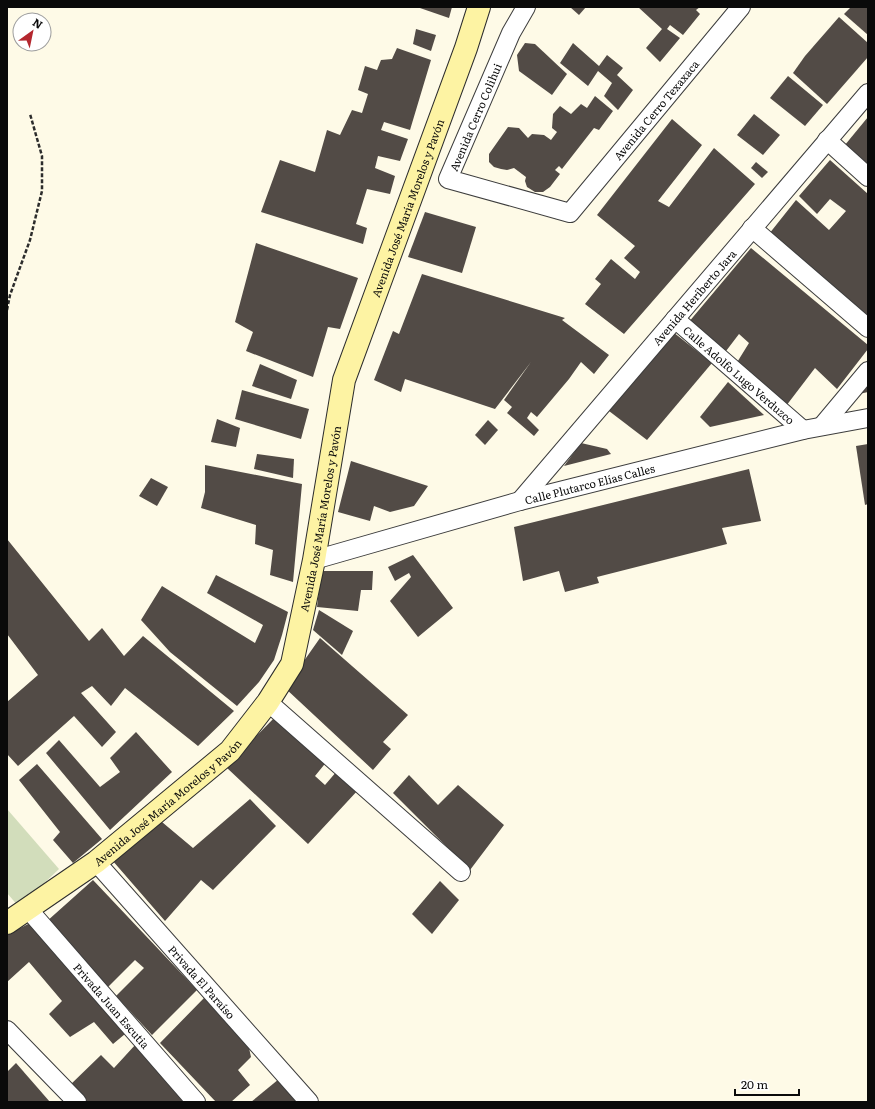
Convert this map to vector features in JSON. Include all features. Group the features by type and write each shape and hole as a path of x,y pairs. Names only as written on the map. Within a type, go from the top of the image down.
{"main road":[{"name":"Avenida José María Morelos y Pavón","path":"7,923 96,862 230,751 268,702 292,664 314,560 344,380 466,48 479,7"}],"street":[{"name":"Avenida Cerro Colihui","path":"526,7 511,32 448,179 570,213"},
{"name":"Avenida Cerro Texaxaca","path":"570,213 741,7"},
{"name":"Avenida Heriberto Jara","path":"520,501 868,93"},
{"path":"827,140 868,176"},
{"path":"752,228 868,328"},
{"name":"Calle Adolfo Lugo Verduzco","path":"675,319 803,430"},
{"path":"822,426 868,371"},
{"name":"Calle Plutarco Elías Calles","path":"314,560 520,501 803,430 868,418"},
{"path":"268,702 461,872"},
{"name":"Privada El Paraíso","path":"96,862 309,1102"},
{"name":"Privada Juan Escutia","path":"28,909 196,1102"},
{"path":"7,1030 77,1102"}],"path":[{"path":"7,310 10,295 30,240 42,191 42,156 30,114"}],"green space":[{"path":"7,809 59,869 19,907 7,893"}],"building":[{"path":"417,7 452,7 449,18"},
{"path":"570,7 586,7 579,15"},
{"path":"638,7 700,7 696,10 700,14 683,35 670,25 667,29 680,38 660,62 646,48 662,29"},
{"path":"851,7 868,7 868,35 844,14"},
{"path":"839,17 868,43 868,57 827,104 793,73 805,56"},
{"path":"416,29 436,35 431,51 413,44"},
{"path":"525,43 535,44 567,74 552,95 519,71 517,55"},
{"path":"573,43 599,66 607,55 623,68 617,75 633,90 618,110 604,96 612,83 598,71 588,86 560,63"},
{"path":"397,48 431,60 410,130 384,122 381,130 408,139 400,161 378,156 375,168 395,176 390,194 367,189 356,224 367,228 363,244 261,212 280,160 315,172 327,130 340,135 352,110 362,113 368,94 358,90 365,66 377,70 381,60 392,59"},
{"path":"788,76 823,105 805,126 770,98"},
{"path":"595,96 613,111 599,130 594,128 562,169 559,166 555,170 560,174 550,187 543,192 535,192 527,187 525,181 526,177 514,168 507,170 501,169 494,167 489,162 489,154 508,127 519,128 528,138 532,134 544,135 551,140 557,132 552,128 553,114 560,106 571,114 581,104 587,108"},
{"path":"754,114 780,135 763,155 737,135"},
{"path":"868,117 868,174 840,151"},
{"path":"672,119 702,145 658,201 669,207 714,148 755,184 624,334 585,304 601,284 595,279 611,259 635,279 640,272 624,258 635,246 597,215"},
{"path":"830,160 868,194 868,322 769,234 796,200 829,230 846,211 830,199 817,214 799,196"},
{"path":"756,162 768,172 762,178 751,168"},
{"path":"425,212 476,227 462,273 408,257"},
{"path":"256,243 358,278 340,329 328,327 313,377 246,351 253,332 235,322"},
{"path":"751,248 868,345 868,349 837,389 815,368 786,406 736,364 749,343 739,334 723,355 688,323"},
{"path":"422,274 565,318 562,320 609,355 594,374 581,362 569,379 537,417 531,412 527,418 539,430 534,436 507,413 512,407 504,400 531,362 495,409 405,379 401,392 374,380 393,331 399,334"},
{"path":"673,332 712,363 647,440 609,411"},
{"path":"260,364 297,380 291,399 252,386"},
{"path":"868,374 868,392 850,396"},
{"path":"728,382 764,415 710,427 700,417"},
{"path":"242,390 309,409 301,439 235,419"},
{"path":"217,419 240,428 236,447 211,442"},
{"path":"488,420 498,430 485,445 475,435"},
{"path":"581,443 607,449 611,454 564,466"},
{"path":"868,444 868,504 865,505 856,446"},
{"path":"257,454 294,459 293,478 254,469"},
{"path":"351,461 428,486 414,506 390,512 374,506 370,521 338,512"},
{"path":"205,465 302,484 293,582 270,575 273,550 255,544 256,525 201,508 205,492"},
{"path":"749,469 761,521 722,528 727,544 597,577 599,583 565,592 559,571 523,581 514,527"},
{"path":"151,478 168,487 157,506 139,496"},
{"path":"7,539 89,641 102,628 124,656 143,636 234,711 198,746 125,688 111,706 92,686 81,693 116,732 102,747 74,716 18,766 7,754 7,702 38,675 7,634"},
{"path":"413,555 453,608 418,637 390,601 411,577 409,573 395,581 388,567"},
{"path":"321,571 373,571 372,590 361,590 358,611 317,607"},
{"path":"216,575 288,612 274,660 259,682 237,706 170,652 141,620 162,586 255,643 263,625 207,593"},
{"path":"319,610 353,631 342,655 313,630"},
{"path":"320,638 408,715 383,742 391,749 373,770 285,688"},
{"path":"276,716 328,760 315,776 325,785 337,771 359,789 308,844 226,767"},
{"path":"136,732 172,772 110,830 46,753 59,740 100,787 120,772 110,758"},
{"path":"37,764 102,839 73,863 53,840 60,832 19,780"},
{"path":"409,775 438,805 458,785 504,825 470,870 393,793"},
{"path":"250,799 276,826 213,890 201,880 165,921 112,860 156,817 193,848"},
{"path":"93,880 197,990 152,1035 116,996 144,968 135,960 107,988 46,922"},
{"path":"440,881 459,900 432,934 412,914"},
{"path":"32,922 125,1034 113,1044 94,1022 70,1037 49,1014 62,1001 29,962 7,982 7,935"},
{"path":"204,998 249,1048 251,1057 238,1070 250,1085 231,1102 216,1102 160,1043"},
{"path":"136,1044 192,1102 83,1102 68,1087 101,1055 114,1068"},
{"path":"16,1063 50,1102 7,1102 7,1072"},
{"path":"279,1079 300,1102 251,1102"}]}
